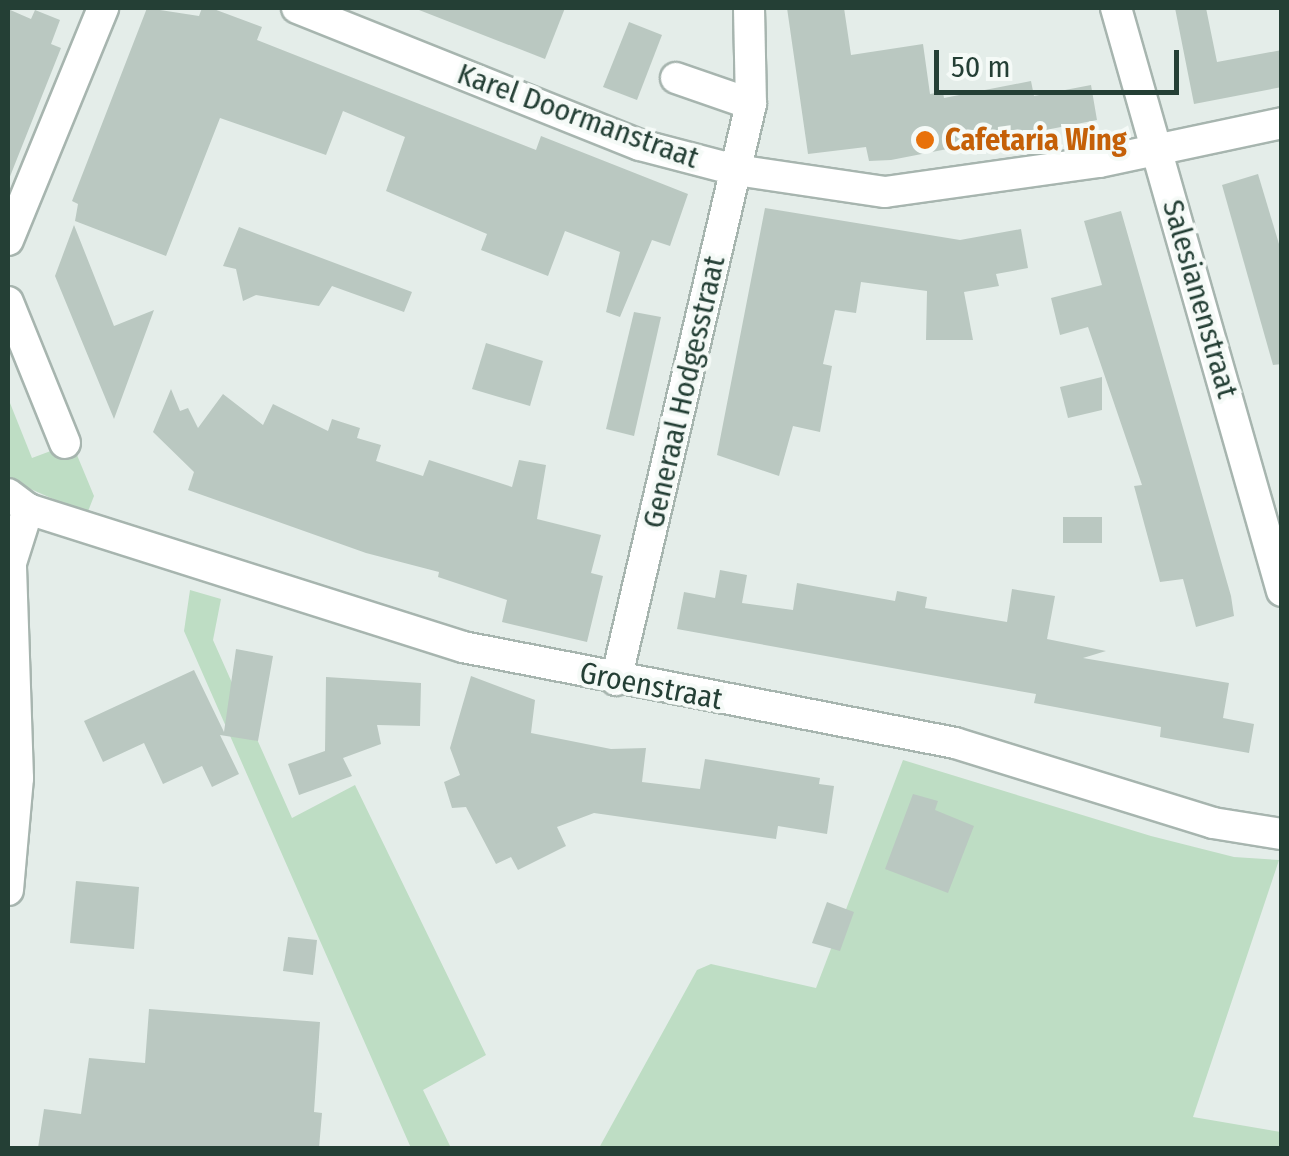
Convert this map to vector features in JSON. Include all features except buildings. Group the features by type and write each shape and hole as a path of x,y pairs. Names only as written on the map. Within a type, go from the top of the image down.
{"street":[{"path":"8,240 103,8"},
{"name":"Karel Doormanstraat","path":"297,8 640,146 736,170 885,192 1100,162 1157,146 1282,123"},
{"name":"Generaal Hodgesstraat","path":"616,680 751,104 749,8"},
{"name":"Salesianenstraat","path":"1116,8 1282,591"},
{"path":"676,78 751,104"},
{"path":"8,302 66,442"},
{"path":"8,890 18,778 11,563 18,502"},
{"name":"Groenstraat","path":"18,502 463,647 616,680 954,743 1213,823 1282,834"}],"green space":[{"path":"8,398 32,458 72,443 94,496 87,514 8,479"},
{"path":"190,590 221,599 213,640 292,818 355,785 486,1055 423,1090 451,1148 411,1148 184,631"},
{"path":"903,760 1151,836 1234,857 1279,860 1193,1117 1281,1132 1281,1148 599,1148 697,970 711,964 816,988"}],"place":[{"name":"Cafetaria Wing","path":"925,140"}]}
